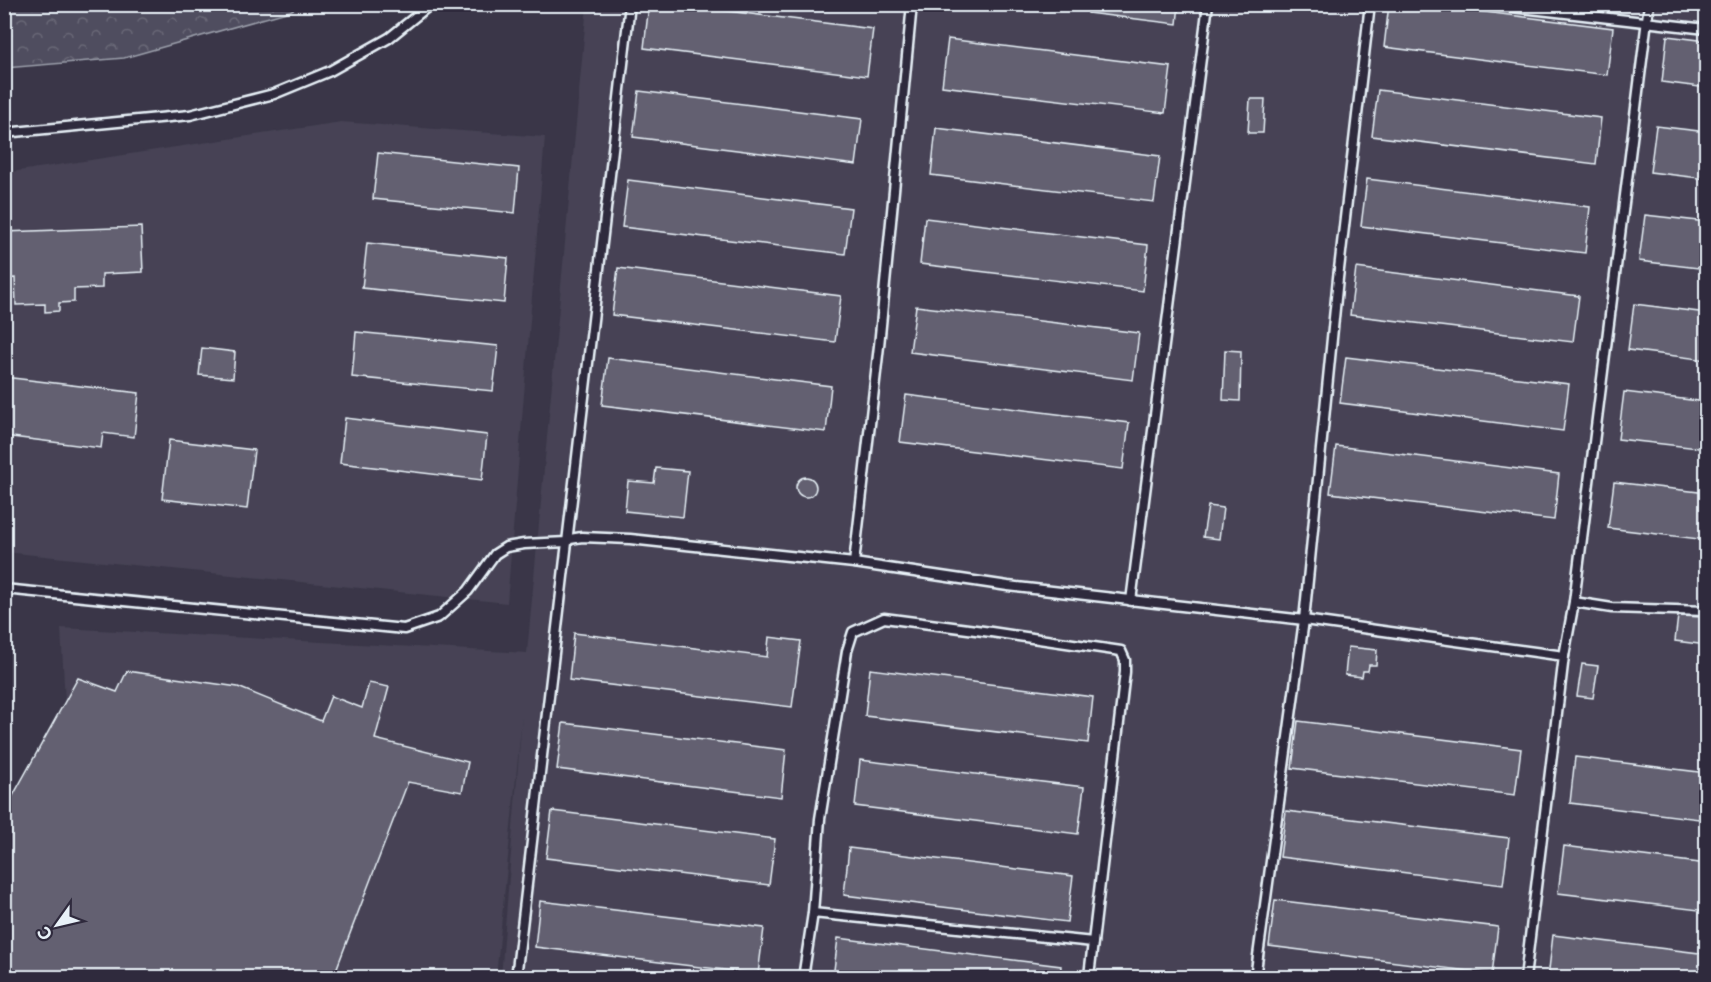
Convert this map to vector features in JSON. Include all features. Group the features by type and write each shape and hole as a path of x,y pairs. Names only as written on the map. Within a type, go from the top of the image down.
{"lane":[{"path":"4,134 190,115 274,94 330,71 389,38 431,4"},
{"path":"516,978 630,4"},
{"path":"854,562 879,346 912,4"},
{"path":"1131,601 1208,4"},
{"path":"1255,978 1304,620 1337,289 1370,4"},
{"path":"1486,4 1707,29"},
{"path":"1526,978 1564,656 1574,602 1649,4"},
{"path":"4,589 404,629 440,617 468,591 495,554 506,547 524,544 567,543 570,539 582,537 630,539 854,562 1008,586 1304,620 1564,656"},
{"path":"1574,602 1612,608 1707,611"},
{"path":"803,978 813,913 820,819 847,651 853,632 884,618 1121,651 1125,660 1125,672 1089,976"},
{"path":"813,913 1093,942"}],"shaded area":[{"path":"587,5 1706,5 1706,977 501,977 522,717 496,977 5,978 65,703 61,628 527,653"},
{"path":"341,122 545,137 507,603 5,552 5,173"}],"green space":[{"path":"5,4 301,5 290,11 124,58 5,68"}],"building":[{"path":"649,4 671,4 873,29 867,76 644,48"},
{"path":"1089,4 1179,4 1177,24 1088,13"},
{"path":"1389,4 1421,4 1613,28 1607,75 1384,47"},
{"path":"1667,36 1707,41 1707,88 1662,82"},
{"path":"948,39 1171,67 1165,113 942,86"},
{"path":"1378,90 1601,118 1596,164 1372,136"},
{"path":"639,91 862,119 856,165 633,137"},
{"path":"1250,99 1265,99 1263,133 1248,133"},
{"path":"1656,126 1707,132 1707,179 1650,172"},
{"path":"936,128 1160,156 1154,202 931,175"},
{"path":"378,153 519,168 515,213 373,199"},
{"path":"1367,179 1590,207 1585,253 1361,226"},
{"path":"628,180 851,208 845,254 622,227"},
{"path":"1645,215 1707,222 1707,269 1639,261"},
{"path":"925,218 1148,245 1143,291 920,264"},
{"path":"141,227 143,272 102,274 102,288 74,289 74,302 59,303 59,311 45,312 45,304 16,305 15,278 4,279 4,232"},
{"path":"367,243 508,258 504,303 362,288"},
{"path":"618,268 841,296 835,342 612,315"},
{"path":"1356,268 1579,296 1573,342 1350,315"},
{"path":"1634,304 1707,313 1707,360 1628,350"},
{"path":"916,306 1139,333 1133,380 910,352"},
{"path":"356,332 498,346 493,391 352,377"},
{"path":"202,348 235,352 233,378 199,375"},
{"path":"1225,350 1241,351 1240,401 1223,400"},
{"path":"1346,357 1569,384 1563,431 1340,403"},
{"path":"608,358 831,386 826,432 602,405"},
{"path":"4,377 139,393 134,437 103,433 101,448 4,436"},
{"path":"1624,392 1707,402 1707,449 1618,439"},
{"path":"906,395 1129,423 1123,469 900,442"},
{"path":"345,418 487,435 482,480 340,463"},
{"path":"169,440 254,450 247,509 162,499"},
{"path":"1336,446 1559,474 1554,520 1330,493"},
{"path":"656,468 688,471 683,517 625,511 628,481 654,483"},
{"path":"806,477 813,480 816,487 813,494 806,497 799,494 796,487 799,480"},
{"path":"1614,482 1707,493 1707,540 1608,528"},
{"path":"1208,506 1223,508 1219,539 1203,537"},
{"path":"1678,616 1707,617 1707,645 1675,641"},
{"path":"574,633 767,657 769,637 801,641 792,707 569,680"},
{"path":"1348,647 1377,650 1376,665 1369,665 1368,671 1363,671 1362,677 1345,675"},
{"path":"1582,664 1598,666 1593,698 1577,696"},
{"path":"870,669 1093,697 1088,743 865,716"},
{"path":"127,671 238,687 321,721 331,696 362,708 369,683 389,687 375,739 468,762 462,792 408,782 333,978 4,978 4,812 78,678 117,692"},
{"path":"1298,721 1521,749 1515,795 1292,768"},
{"path":"563,723 786,750 781,797 557,769"},
{"path":"1575,757 1707,773 1707,820 1570,803"},
{"path":"860,760 1084,787 1078,834 855,806"},
{"path":"552,811 775,839 769,885 546,858"},
{"path":"1286,811 1509,838 1503,885 1280,857"},
{"path":"1564,846 1707,864 1707,911 1558,893"},
{"path":"849,848 1073,876 1067,922 844,895"},
{"path":"1275,900 1498,927 1492,974 1269,946"},
{"path":"540,901 764,928 758,974 535,947"},
{"path":"1553,935 1707,954 1707,978 1548,978"},
{"path":"838,938 1061,966 1060,978 833,978"}]}
